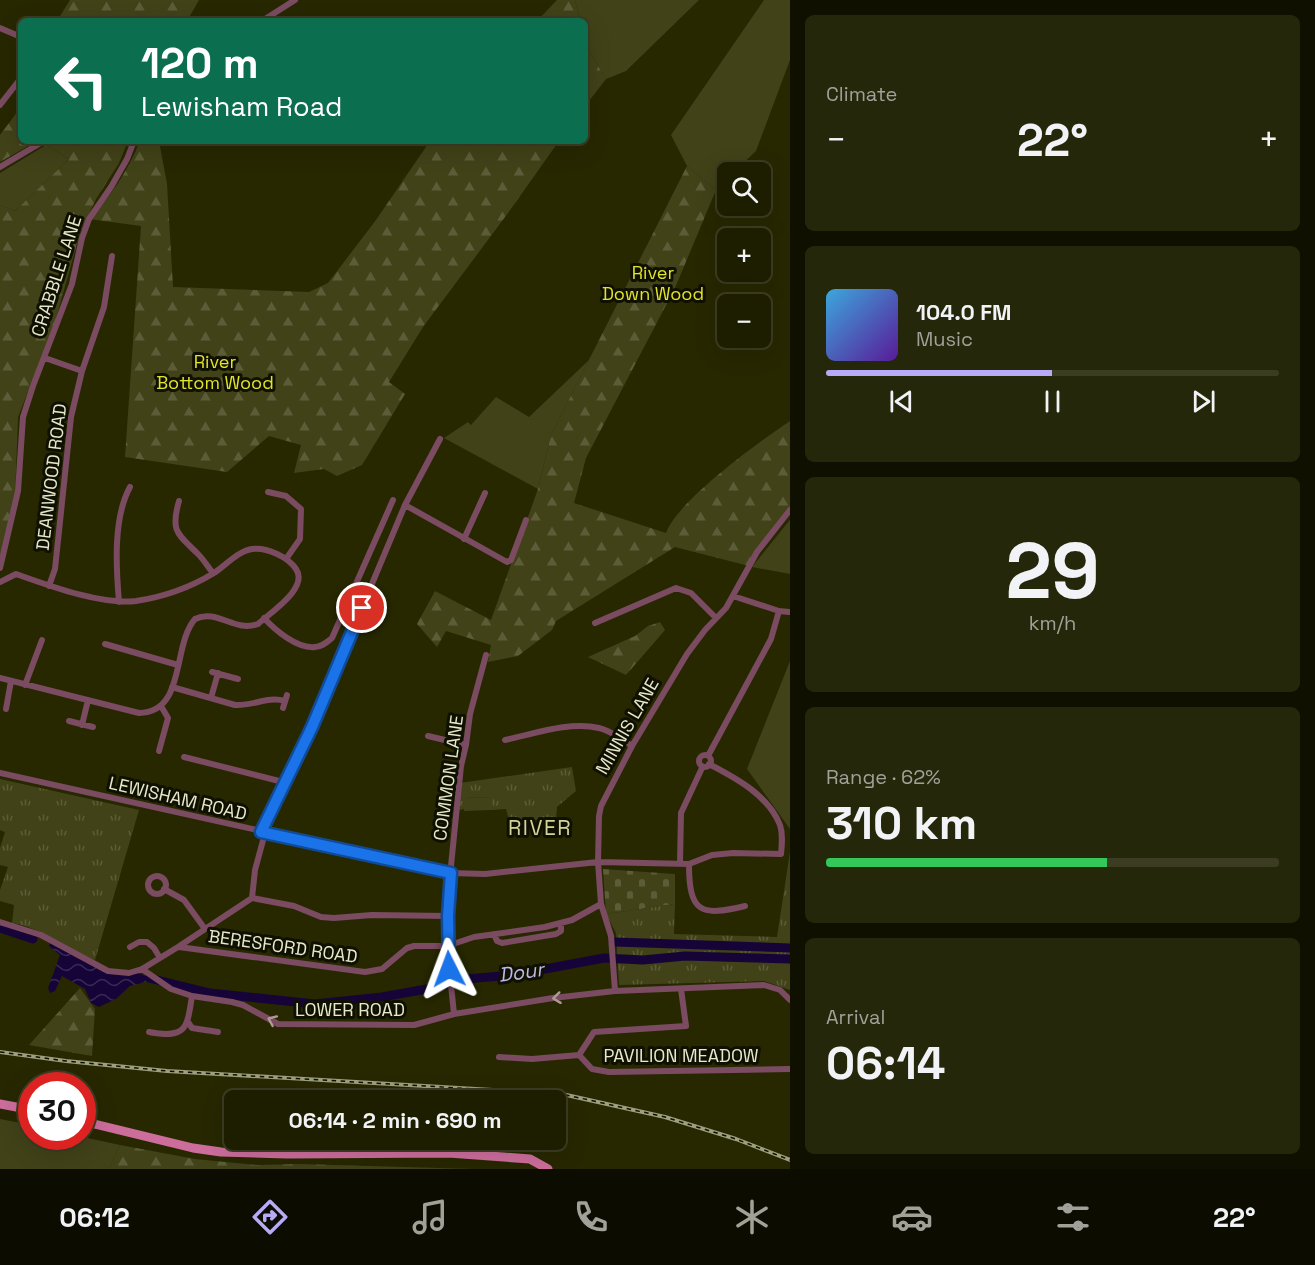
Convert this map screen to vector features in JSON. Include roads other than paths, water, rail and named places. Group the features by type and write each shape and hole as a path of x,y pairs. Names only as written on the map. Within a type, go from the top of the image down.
{"main road":[{"path":"0,1104 18,1107"},
{"path":"96,1124 193,1148 221,1152 449,1153 530,1159 548,1169"}],"street":[{"path":"267,18 295,0"},
{"path":"0,28 18,36"},
{"path":"0,105 18,82"},
{"path":"0,167 39,144"},
{"name":"CRABBLE LANE","path":"0,568 18,491 23,417 72,284 82,238 89,219 116,177 132,144"},
{"name":"DEANWOOD ROAD","path":"49,586 55,569 71,417 82,371 104,307 112,256"},
{"path":"45,358 82,371"},
{"path":"252,898 263,832 284,782 312,727 405,506 440,439"},
{"path":"119,602 116,565 119,529 125,496 130,487"},
{"path":"268,492 286,496 301,509 300,539 286,559"},
{"path":"464,539 486,493"},
{"path":"264,618 278,633 308,647 324,645 332,638 393,500"},
{"path":"179,501 174,518 175,531 213,573"},
{"path":"405,506 505,562 509,562 526,520"},
{"name":"MINNIS LANE","path":"615,992 611,936 601,904 598,862 601,806 632,746 687,654 726,608 757,552 790,510"},
{"path":"0,582 16,574 49,586 119,602 159,596 195,583 243,552 252,549 275,553 286,559 296,569 300,578 297,588 258,624 247,627 211,616 195,619 188,629 170,695 161,706 146,713 0,678"},
{"path":"599,623 676,588 691,592 716,618"},
{"path":"733,596 789,612"},
{"path":"680,863 681,813 702,768 709,764 711,757 709,754 771,639 779,611"},
{"path":"25,685 42,640"},
{"path":"105,644 178,665"},
{"name":"COMMON LANE","path":"454,1014 447,946 458,789 470,714 486,655"},
{"path":"212,698 215,672 238,679"},
{"path":"6,709 11,681"},
{"path":"172,687 236,705 274,698 285,701"},
{"path":"82,724 88,700"},
{"path":"159,751 168,718 161,706"},
{"path":"69,721 93,727"},
{"path":"505,740 566,728 595,727 603,729 632,746"},
{"path":"428,736 466,745"},
{"path":"702,768 699,763 700,759 703,755 709,754"},
{"path":"184,757 284,782"},
{"path":"709,764 745,783 762,800 780,825 781,854 712,855 689,864 690,894 701,907 708,911 719,912 745,906"},
{"name":"LEWISHAM ROAD","path":"0,773 451,873 485,873 598,862 689,864"},
{"path":"165,890 184,900 205,929"},
{"path":"0,922 41,935 108,971 129,973 142,969 252,898 294,906 321,917 448,916"},
{"path":"494,934 502,943 556,934 561,931 561,923 572,921 601,904"},
{"name":"BERESFORD ROAD","path":"178,947 365,972 382,969 406,948 414,946 447,946 474,937 561,923"},
{"path":"130,947 139,942 147,942 160,958"},
{"name":"LOWER ROAD","path":"142,969 164,984 192,996 243,1005 278,1024 414,1024 454,1014 553,998 615,992 764,985 780,990 790,1000"},
{"path":"499,1057 532,1059 579,1055 594,1032 686,1026 681,989"},
{"path":"148,1032 174,1034 182,1030 188,1022 192,996"},
{"path":"188,1022 192,1028 218,1032"},
{"name":"PAVILION MEADOW","path":"579,1055 592,1069 609,1072 790,1069"}],"water":[{"path":"50,943 57,944 103,972 141,974 149,978 149,981 130,986 116,999 99,1007 91,1003 85,989 62,976 55,991 50,993 48,988 60,955 49,946"}],"waterway":[{"name":"Dour","path":"0,928 33,939"},
{"name":"Dour","path":"615,942 790,948"},
{"name":"Dour","path":"149,978 210,993 315,1004 382,997 438,987 466,979 513,975 604,958 643,960 685,956 790,959"}],"railway":[{"path":"0,1052 167,1071 562,1094 665,1117 736,1139 790,1160"}],"district":[{"name":"RIVER","path":"540,827"}],"park label":[{"name":"River Down Wood","path":"653,282"},
{"name":"River Bottom Wood","path":"215,371"}]}
